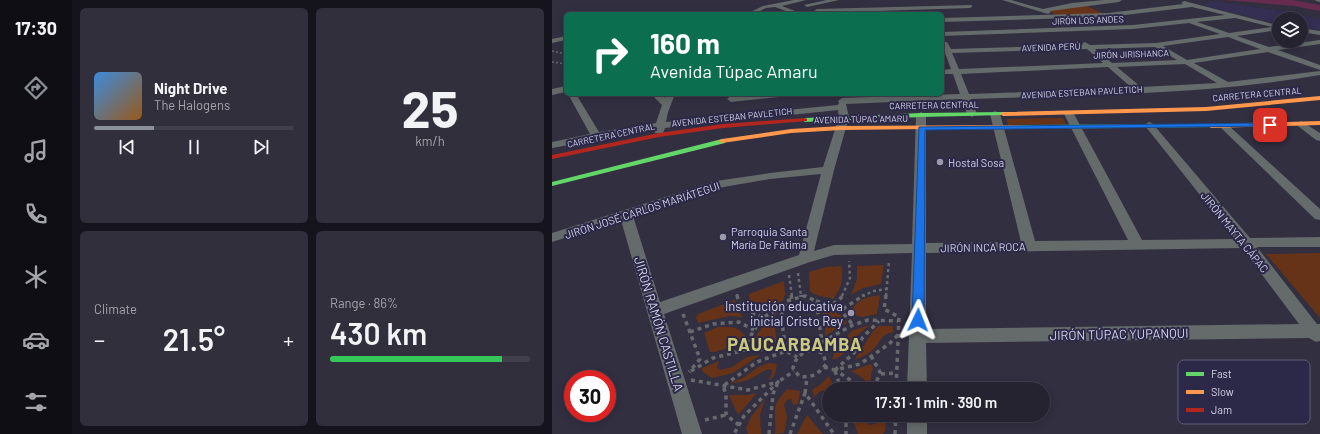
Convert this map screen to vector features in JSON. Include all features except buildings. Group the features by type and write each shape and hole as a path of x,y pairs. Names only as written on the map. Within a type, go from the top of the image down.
{"main road":[{"name":"CARRETERA CENTRAL","path":"842,110 921,122 972,114 1069,114 1206,108 1320,98"},
{"name":"AVENIDA TÚPAC AMARU","path":"552,184 730,139 791,131 842,110"},
{"name":"CARRETERA CENTRAL","path":"552,157 724,122"},
{"name":"AVENIDA TÚPAC AMARU","path":"921,122 999,126 1224,126 1320,123"}],"street":[{"path":"752,12 756,9 803,0"},
{"path":"786,10 836,0"},
{"path":"950,0 977,8"},
{"path":"1005,0 1044,11 1055,16 1087,46 1139,90"},
{"path":"1060,2 1086,4 1119,0"},
{"path":"1170,0 1272,26"},
{"path":"865,1 869,12"},
{"path":"817,11 821,8 849,3"},
{"path":"992,12 1011,17 1072,4"},
{"path":"1086,4 1108,14"},
{"path":"776,5 793,12"},
{"path":"944,20 1108,14 1159,10 1192,5"},
{"path":"817,11 869,12 970,6"},
{"path":"1159,10 1320,68"},
{"name":"JIRÓN LOS ANDES","path":"944,34 1132,27 1234,16"},
{"name":"AVENIDA PERÚ","path":"945,51 1156,44 1230,36 1272,29"},
{"path":"1308,31 1320,33"},
{"path":"552,41 564,38"},
{"name":"JIRÓN JIRISHANCA","path":"944,72 1186,62 1320,42"},
{"path":"1156,44 1227,85"},
{"path":"945,51 956,71 972,114"},
{"name":"AVENIDA ESTEBAN PAVLETICH","path":"552,145 596,135 660,125 724,122 965,98 1227,85 1283,80 1320,73"},
{"path":"552,92 564,90"},
{"path":"573,96 596,135"},
{"path":"657,96 666,104"},
{"path":"659,135 660,125 670,96"},
{"path":"724,122 732,97 748,96"},
{"path":"805,264 842,110"},
{"path":"996,114 1029,246"},
{"path":"1069,114 1137,244"},
{"path":"917,382 921,122"},
{"path":"1301,124 1320,138"},
{"name":"JIRÓN MAYTA CÁPAC","path":"1149,125 1246,243 1318,334"},
{"path":"1224,126 1320,216"},
{"name":"JIRÓN JOSÉ CARLOS MARIÁTEGUI","path":"552,238 716,185 770,176 828,170"},
{"name":"JIRÓN RAMÓN CASTILLA","path":"626,214 656,310 699,431"},
{"name":"JIRÓN INCA ROCA","path":"656,310 805,264 834,250 1320,242"},
{"name":"JIRÓN TÚPAC YUPANQUI","path":"918,336 1318,334"},
{"path":"917,422 917,434"}],"path":[{"path":"552,51 564,54"},
{"path":"552,62 564,64"},
{"path":"843,260 856,260"},
{"path":"833,304 841,298 850,278 849,260"},
{"path":"884,260 890,261 884,310 898,317 896,382"},
{"path":"782,278 798,273 805,264"},
{"path":"798,273 801,297"},
{"path":"790,276 792,300"},
{"path":"843,309 855,298 878,290 887,289"},
{"path":"730,296 744,291"},
{"path":"736,294 738,304 748,313 764,317"},
{"path":"743,350 754,330 764,317 784,305 786,302 805,296 816,302 833,304 843,309 854,325"},
{"path":"816,302 822,342"},
{"path":"784,305 781,316 786,350"},
{"path":"688,373 700,359 682,312 689,310"},
{"path":"817,351 822,342 854,325 868,320 898,321"},
{"path":"835,370 854,353 863,337 879,321"},
{"path":"690,332 713,324 739,322 754,330"},
{"path":"835,370 860,364 889,344 898,334"},
{"path":"688,373 712,358 749,349 786,350 797,357"},
{"path":"722,386 757,362 786,350"},
{"path":"806,351 817,351 823,353 826,364 817,374 807,377 799,376 793,368 794,360 797,357 806,351"},
{"path":"872,356 880,369 881,374 877,382"},
{"path":"823,367 835,370 853,382"},
{"path":"734,434 744,416 778,382 794,370"},
{"path":"835,370 839,382"},
{"path":"688,373 693,387"},
{"path":"881,374 897,373"},
{"path":"790,434 805,393 807,377"},
{"path":"691,380 748,390 778,382"},
{"path":"770,434 773,394 778,382"},
{"path":"722,386 726,394 726,415"},
{"path":"805,393 834,434"},
{"path":"702,414 705,420"},
{"path":"699,431 705,420 726,415 740,425"},
{"path":"846,422 846,434"},
{"path":"895,434 896,423"}],"shaded area":[{"path":"1224,0 1293,0 1320,5 1320,11 1294,6"},
{"path":"1214,1 1287,12 1272,12 1272,22 1203,5"},
{"path":"1085,5 1104,14 1057,15 1048,11"},
{"path":"1308,17 1320,20 1320,30 1308,29"},
{"path":"1063,118 1066,124 1008,125 1006,119"},
{"path":"1320,253 1320,318 1266,254"},
{"path":"884,265 881,284 863,288 851,295 857,279 857,266"},
{"path":"842,266 841,284 833,299 812,293 810,291 809,272 826,267"},
{"path":"784,281 785,295 783,300 762,313 754,308 751,304 749,294"},
{"path":"880,295 877,314 862,317 855,315 853,308 858,302 865,298"},
{"path":"735,300 737,310 743,317 729,316 698,323 696,318 698,314"},
{"path":"820,304 835,311 847,323 824,336 826,326"},
{"path":"777,312 774,320 777,346 753,344 760,330"},
{"path":"870,325 858,335 849,350 836,359 832,359 834,354 829,345 833,342 835,349 838,348 843,344 851,332"},
{"path":"878,326 893,326 893,332 885,335 876,347 869,353 854,360 871,334"},
{"path":"718,327 730,327 740,330 746,337 744,342 715,352 710,352 704,333"},
{"path":"760,355 733,373 712,378 703,372 702,368 719,361 717,368 720,370 732,367 747,357"},
{"path":"769,363 777,364 775,374 771,379 768,380 772,374 772,370 768,369 746,381 729,383 743,378 758,367"},
{"path":"871,364 873,368 870,382 867,382 851,371"},
{"path":"829,376 832,382 823,382"},
{"path":"822,383 822,391 814,397 812,390"},
{"path":"787,389 800,391 798,404 793,405 791,399 787,400 784,405 787,417 784,433 775,434 776,406 781,396"},
{"path":"757,393 738,415 729,395 747,395"},
{"path":"765,399 760,415 761,434 748,434 746,428 751,417"},
{"path":"807,415 822,433 823,434 797,434"},
{"path":"854,422 866,422 870,425 878,422 886,422 885,431 883,434 858,434"}],"traffic: fast":[{"path":"805,120 921,115 1003,114"},
{"path":"1018,127 1211,126"},
{"path":"552,184 722,141"}],"traffic: slow":[{"path":"1003,114 1206,109 1320,98"},
{"path":"1211,126 1320,123"},
{"path":"722,141 791,131 841,128 1018,127"}],"traffic: jam":[{"path":"552,157 659,135 723,126 805,120"}],"place":[{"name":"Hostal Sosa","path":"940,162"},
{"name":"Parroquia Santa María De Fátima","path":"723,237"},
{"name":"Institución educativa inicial Cristo Rey","path":"851,313"}],"district":[{"name":"PAUCARBAMBA","path":"795,344"}],"route":[{"path":"918,320 921,128 999,126 1270,125"}]}
